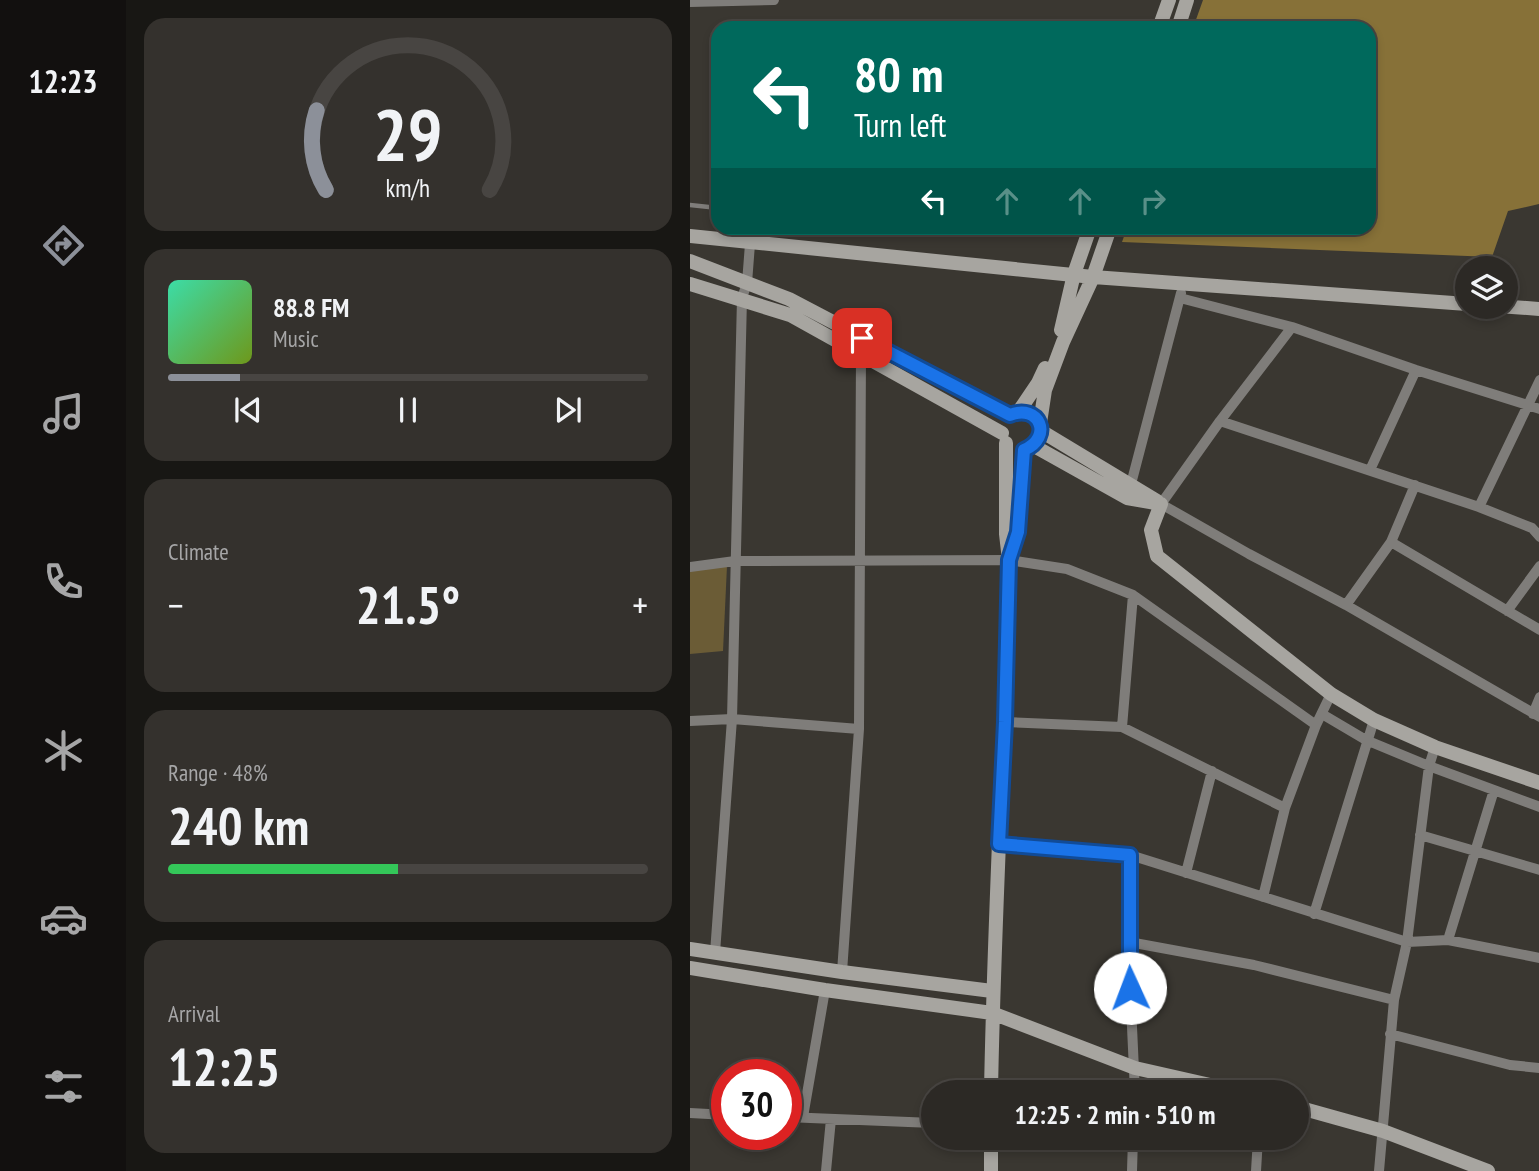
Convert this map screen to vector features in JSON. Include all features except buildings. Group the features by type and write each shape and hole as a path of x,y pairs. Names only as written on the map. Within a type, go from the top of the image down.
{"street":[{"path":"690,2 774,0"},
{"path":"1162,21 1169,0"},
{"path":"1180,21 1187,0"},
{"path":"991,1080 992,990 1005,722 1009,560 1003,423 1038,383 1061,331 1074,274 1088,235"},
{"path":"1009,560 1018,532 1029,448 1039,439 1045,390 1063,342 1093,277 1108,235"},
{"path":"690,236 1093,277 1455,303"},
{"path":"715,953 732,719 742,298 747,283 741,240"},
{"path":"690,261 789,299 1014,413 1035,416 1040,427 1161,504 1536,715 1539,697"},
{"path":"1131,484 1183,282"},
{"path":"690,284 790,315 1004,438 1014,449 1029,448 1128,498 1161,504"},
{"path":"1180,298 1292,327 1416,370 1539,408"},
{"path":"1518,307 1539,309"},
{"path":"1292,327 1161,504 1151,530 1157,556 1331,694 1374,720 1434,747 1539,783"},
{"path":"842,972 859,729 861,354"},
{"path":"1370,470 1416,370"},
{"path":"1479,507 1539,380"},
{"path":"1527,404 1539,402"},
{"path":"1220,421 1479,507 1532,528 1539,537"},
{"path":"1346,606 1391,542 1416,485"},
{"path":"1391,542 1539,629"},
{"path":"690,567 735,561 1009,560 1067,569 1133,595 1316,725"},
{"path":"1507,611 1539,566"},
{"path":"1122,727 1133,595"},
{"path":"1263,897 1284,808 1331,694"},
{"path":"1322,714 1366,740 1539,807"},
{"path":"690,721 732,719 859,729"},
{"path":"1314,914 1374,720"},
{"path":"1005,722 1122,727 1284,808"},
{"path":"1379,1171 1394,1000 1407,943 1429,766 1434,747"},
{"path":"1186,873 1212,771"},
{"path":"1448,940 1494,790"},
{"path":"1420,835 1539,870"},
{"path":"999,844 1130,855 1407,943 1448,940 1539,958"},
{"path":"1130,855 1129,942 1135,1080"},
{"path":"1129,942 1254,965 1394,1000"},
{"path":"690,949 842,972 992,990"},
{"path":"690,968 992,1013 1135,1068 1188,1080"},
{"path":"825,990 803,1117 921,1123"},
{"path":"1390,1034 1510,1065 1539,1068"},
{"path":"1309,1110 1382,1131 1488,1171"},
{"path":"690,1123 693,1113 711,1114"},
{"path":"826,1171 831,1119"},
{"path":"991,1150 991,1171"},
{"path":"1132,1171 1133,1150"},
{"path":"1256,1171 1257,1150"}],"lane":[{"path":"690,205 711,207"},
{"path":"741,240 746,235"}],"shaded area":[{"path":"1203,0 1539,0 1539,204 1508,211 1492,256 1122,242 1124,235 1376,235 1376,21 1196,21"},
{"path":"727,566 723,651 690,654 690,571"}],"route":[{"path":"862,338 1010,415 1019,411 1027,412 1035,416 1039,423 1039,439 1034,446 1024,450 1018,532 1009,560 999,844 1130,855 1130,988"}]}
